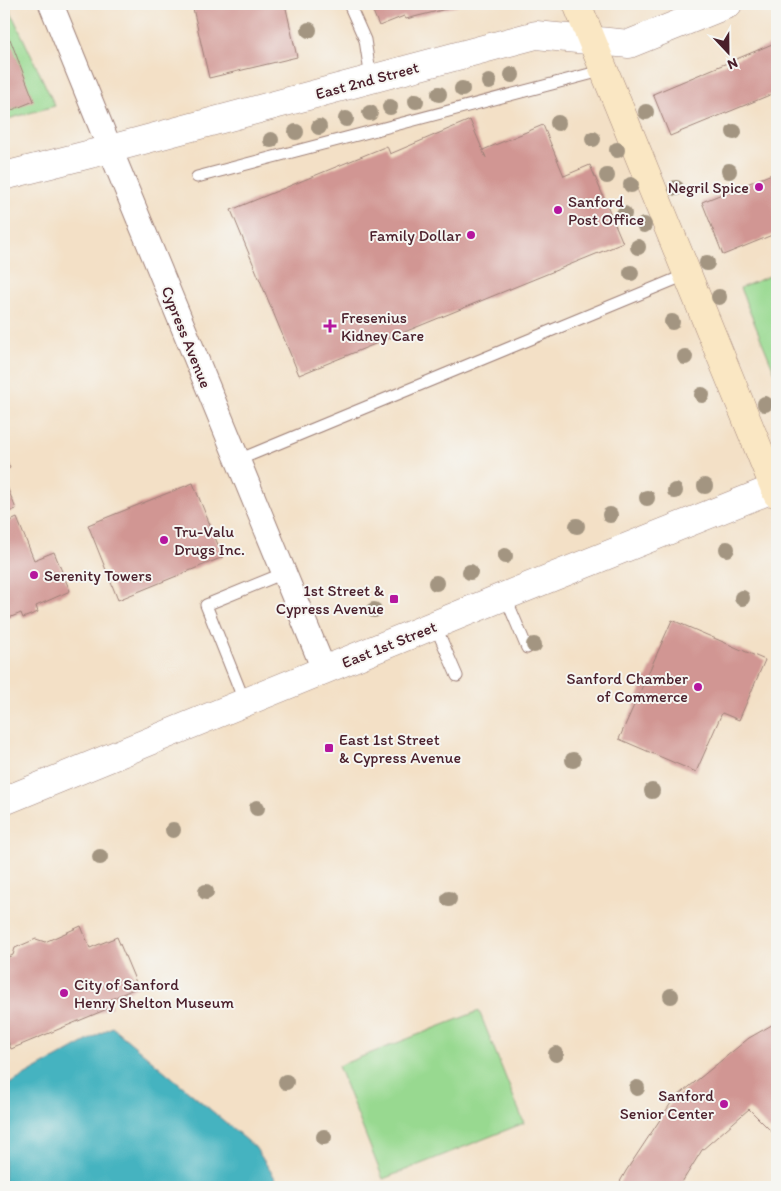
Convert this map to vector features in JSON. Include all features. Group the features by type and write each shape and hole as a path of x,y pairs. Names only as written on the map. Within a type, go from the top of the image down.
{"main road":[{"path":"578,4 776,490"}],"street":[{"name":"Cypress Avenue","path":"51,4 324,670"},
{"name":"East 2nd Street","path":"4,176 536,35 629,44 728,4"},
{"name":"East 1st Street","path":"4,801 505,596 776,490"}],"lane":[{"path":"349,4 365,40 371,79"},
{"path":"197,177 605,70"},
{"path":"238,460 688,274"},
{"path":"245,702 206,605 284,573"},
{"path":"505,596 526,648"},
{"path":"435,625 457,676"}],"green space":[{"path":"4,4 7,4 55,106 4,120"},
{"path":"777,273 777,378 740,288"},
{"path":"479,1011 524,1123 383,1179 338,1066"}],"water":[{"path":"112,1027 255,1147 277,1181 277,1187 4,1187 4,1087"}],"building":[{"path":"192,4 285,4 297,57 209,78"},
{"path":"370,4 457,4 458,6 406,19 404,16 379,26"},
{"path":"10,39 34,101 7,112 4,105 4,41"},
{"path":"777,42 777,92 670,136 653,94"},
{"path":"470,120 486,158 483,150 543,125 564,176 590,165 623,243 299,375 231,210 387,146 390,154"},
{"path":"777,172 777,233 723,255 702,202"},
{"path":"4,453 10,468 4,471"},
{"path":"4,479 16,509 4,514"},
{"path":"193,483 223,557 118,600 88,525"},
{"name":"Serenity Towers","path":"17,518 34,560 54,552 70,591 36,606 38,612 23,618 21,613 4,620 4,524"},
{"name":"Sanford Chamber of Commerce","path":"672,620 765,660 739,720 722,713 696,772 619,739"},
{"name":"City of Sanford Henry Shelton Museum","path":"81,926 90,948 117,937 138,987 109,1000 112,1007 11,1049 8,1040 4,1042 4,959 13,955 15,948 36,939 45,942"},
{"name":"Sanford Senior Center","path":"777,1022 777,1137 749,1109 702,1150 679,1187 617,1187 673,1100 749,1038"}],"place":[{"name":"Negril Spice","path":"759,187"},
{"name":"Sanford Post Office","path":"558,210"},
{"name":"Family Dollar","path":"471,235"},
{"name":"Fresenius Kidney Care","path":"330,326"},
{"name":"Tru-Valu Drugs Inc.","path":"164,540"},
{"name":"Serenity Towers","path":"34,575"},
{"name":"1st Street & Cypress Avenue","path":"394,599"},
{"name":"Sanford Chamber of Commerce","path":"698,687"},
{"name":"East 1st Street & Cypress Avenue","path":"329,748"},
{"name":"City of Sanford Henry Shelton Museum","path":"64,993"},
{"name":"Sanford Senior Center","path":"724,1104"}]}
